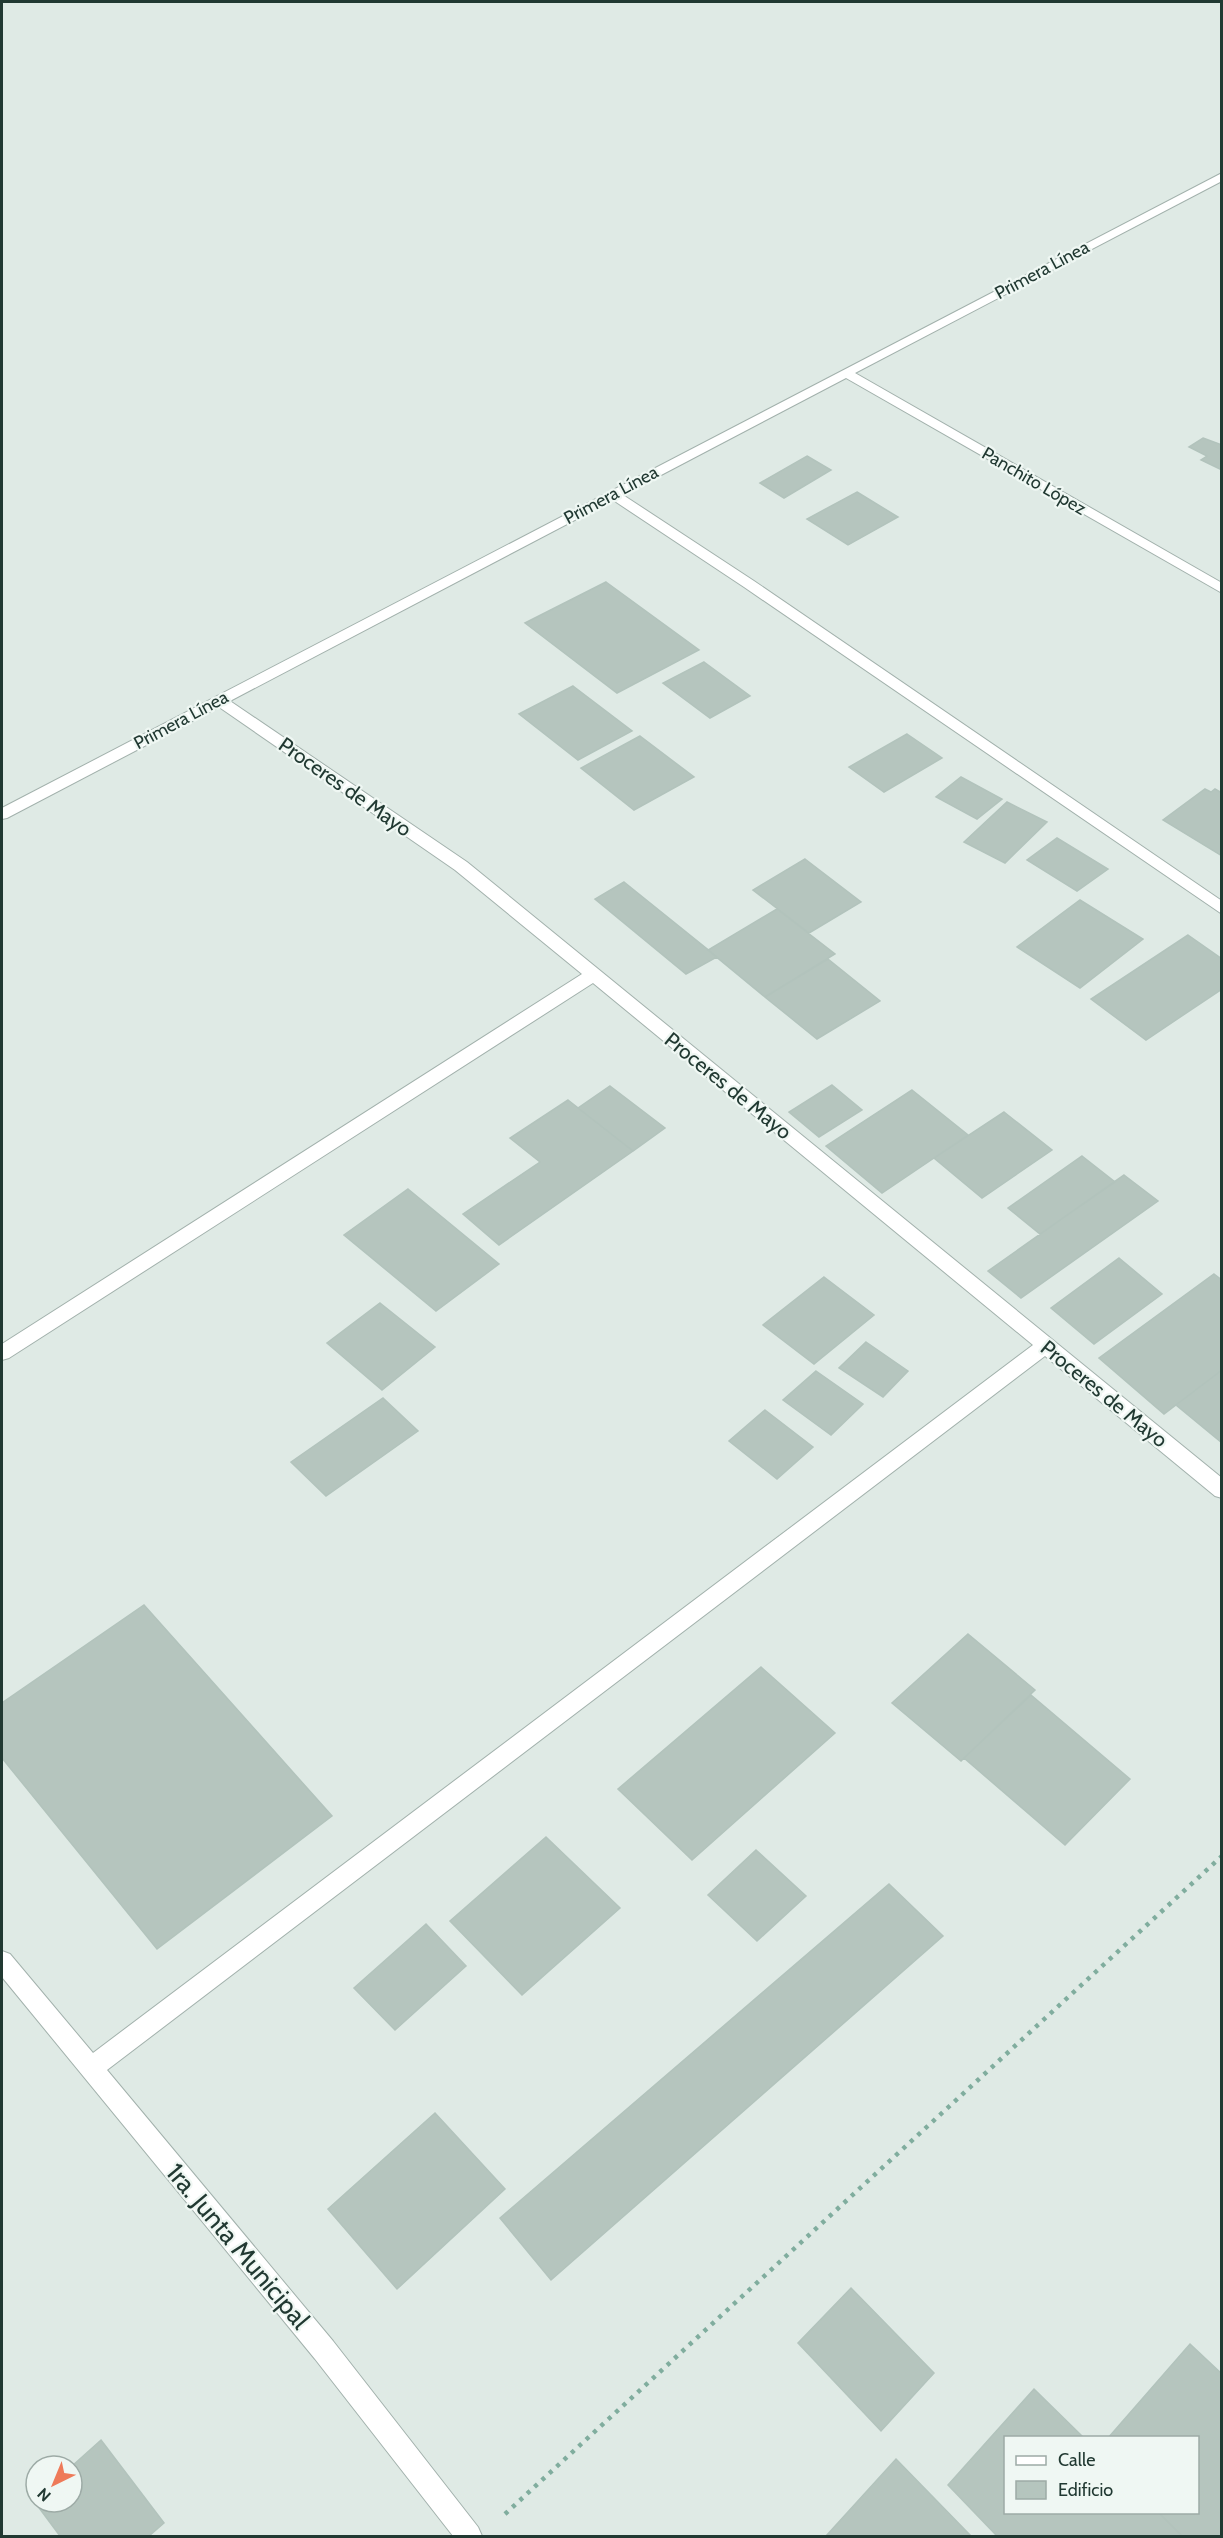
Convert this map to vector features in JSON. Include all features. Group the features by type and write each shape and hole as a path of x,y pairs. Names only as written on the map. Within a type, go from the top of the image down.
{"street":[{"name":"Primera Línea","path":"2,814 1221,176"},
{"name":"Panchito López","path":"846,373 1221,589"},
{"path":"613,494 749,584 1221,909"},
{"name":"Proceres de Mayo","path":"219,700 461,866 1221,1491"},
{"path":"2,1353 593,975"},
{"path":"91,2068 1045,1346"},
{"name":"1ra. Junta Municipal","path":"2,1961 324,2350 469,2536"}],"path":[{"path":"498,2520 1221,1856"}],"building":[{"path":"1203,438 1222,445 1222,470 1201,460 1207,456 1189,447"},
{"path":"807,456 831,470 784,498 760,483"},
{"path":"857,492 898,517 848,545 807,519"},
{"path":"606,582 699,650 617,693 525,623"},
{"path":"704,662 750,696 710,718 663,683"},
{"path":"573,686 632,731 578,760 519,714"},
{"path":"907,734 942,758 884,792 849,767"},
{"path":"640,736 694,777 634,810 581,768"},
{"path":"961,777 1002,799 977,819 936,797"},
{"path":"1205,789 1211,792 1215,789 1222,793 1222,856 1163,820"},
{"path":"1007,802 1047,822 1005,863 964,842"},
{"path":"1057,838 1108,869 1077,891 1027,860"},
{"path":"805,859 861,902 809,933 753,890"},
{"path":"624,882 717,957 686,974 595,899"},
{"path":"1080,900 1143,939 1080,988 1017,947"},
{"path":"777,909 835,954 765,997 708,950"},
{"path":"1188,935 1222,959 1222,989 1146,1040 1091,999"},
{"path":"828,959 880,1001 817,1039 765,997"},
{"path":"832,1085 862,1110 819,1137 789,1112"},
{"path":"610,1086 665,1128 633,1151 578,1108"},
{"path":"912,1090 968,1135 882,1193 826,1146"},
{"path":"568,1100 633,1151 499,1245 463,1214 540,1162 510,1138"},
{"path":"1004,1112 1052,1150 982,1198 934,1158"},
{"path":"1082,1156 1115,1182 1040,1234 1008,1208"},
{"path":"1124,1175 1158,1201 1021,1298 988,1271"},
{"path":"408,1189 499,1264 436,1311 344,1235"},
{"path":"1119,1258 1162,1294 1094,1344 1051,1308"},
{"path":"1214,1274 1222,1280 1222,1370 1164,1414 1099,1358"},
{"path":"824,1277 874,1315 814,1364 763,1325"},
{"path":"380,1303 435,1347 382,1390 327,1343"},
{"path":"866,1342 908,1371 883,1397 839,1368"},
{"path":"1222,1370 1222,1443 1176,1405"},
{"path":"816,1371 863,1404 831,1435 783,1400"},
{"path":"383,1398 418,1431 326,1496 291,1462"},
{"path":"765,1410 813,1447 777,1479 729,1441"},
{"path":"144,1605 332,1816 157,1949 2,1758 2,1703"},
{"path":"968,1634 1035,1690 961,1761 892,1703"},
{"path":"761,1667 835,1733 692,1860 618,1789"},
{"path":"1031,1695 1130,1779 1065,1845 964,1758"},
{"path":"546,1837 620,1908 522,1995 450,1921"},
{"path":"756,1850 806,1896 757,1941 708,1895"},
{"path":"889,1884 943,1936 551,2280 500,2218"},
{"path":"426,1924 466,1966 395,2030 354,1988"},
{"path":"435,2113 505,2189 397,2289 328,2209"},
{"path":"851,2288 934,2373 881,2431 798,2343"},
{"path":"1190,2344 1222,2374 1222,2536 1182,2536 1160,2514 1199,2514 1199,2436 1110,2436"},
{"path":"1034,2389 1082,2436 1004,2436 1004,2514 1160,2514 1182,2536 997,2536 948,2485"},
{"path":"101,2440 164,2523 149,2536 60,2536 44,2514 84,2514 84,2455"},
{"path":"896,2459 971,2536 826,2536"}]}
